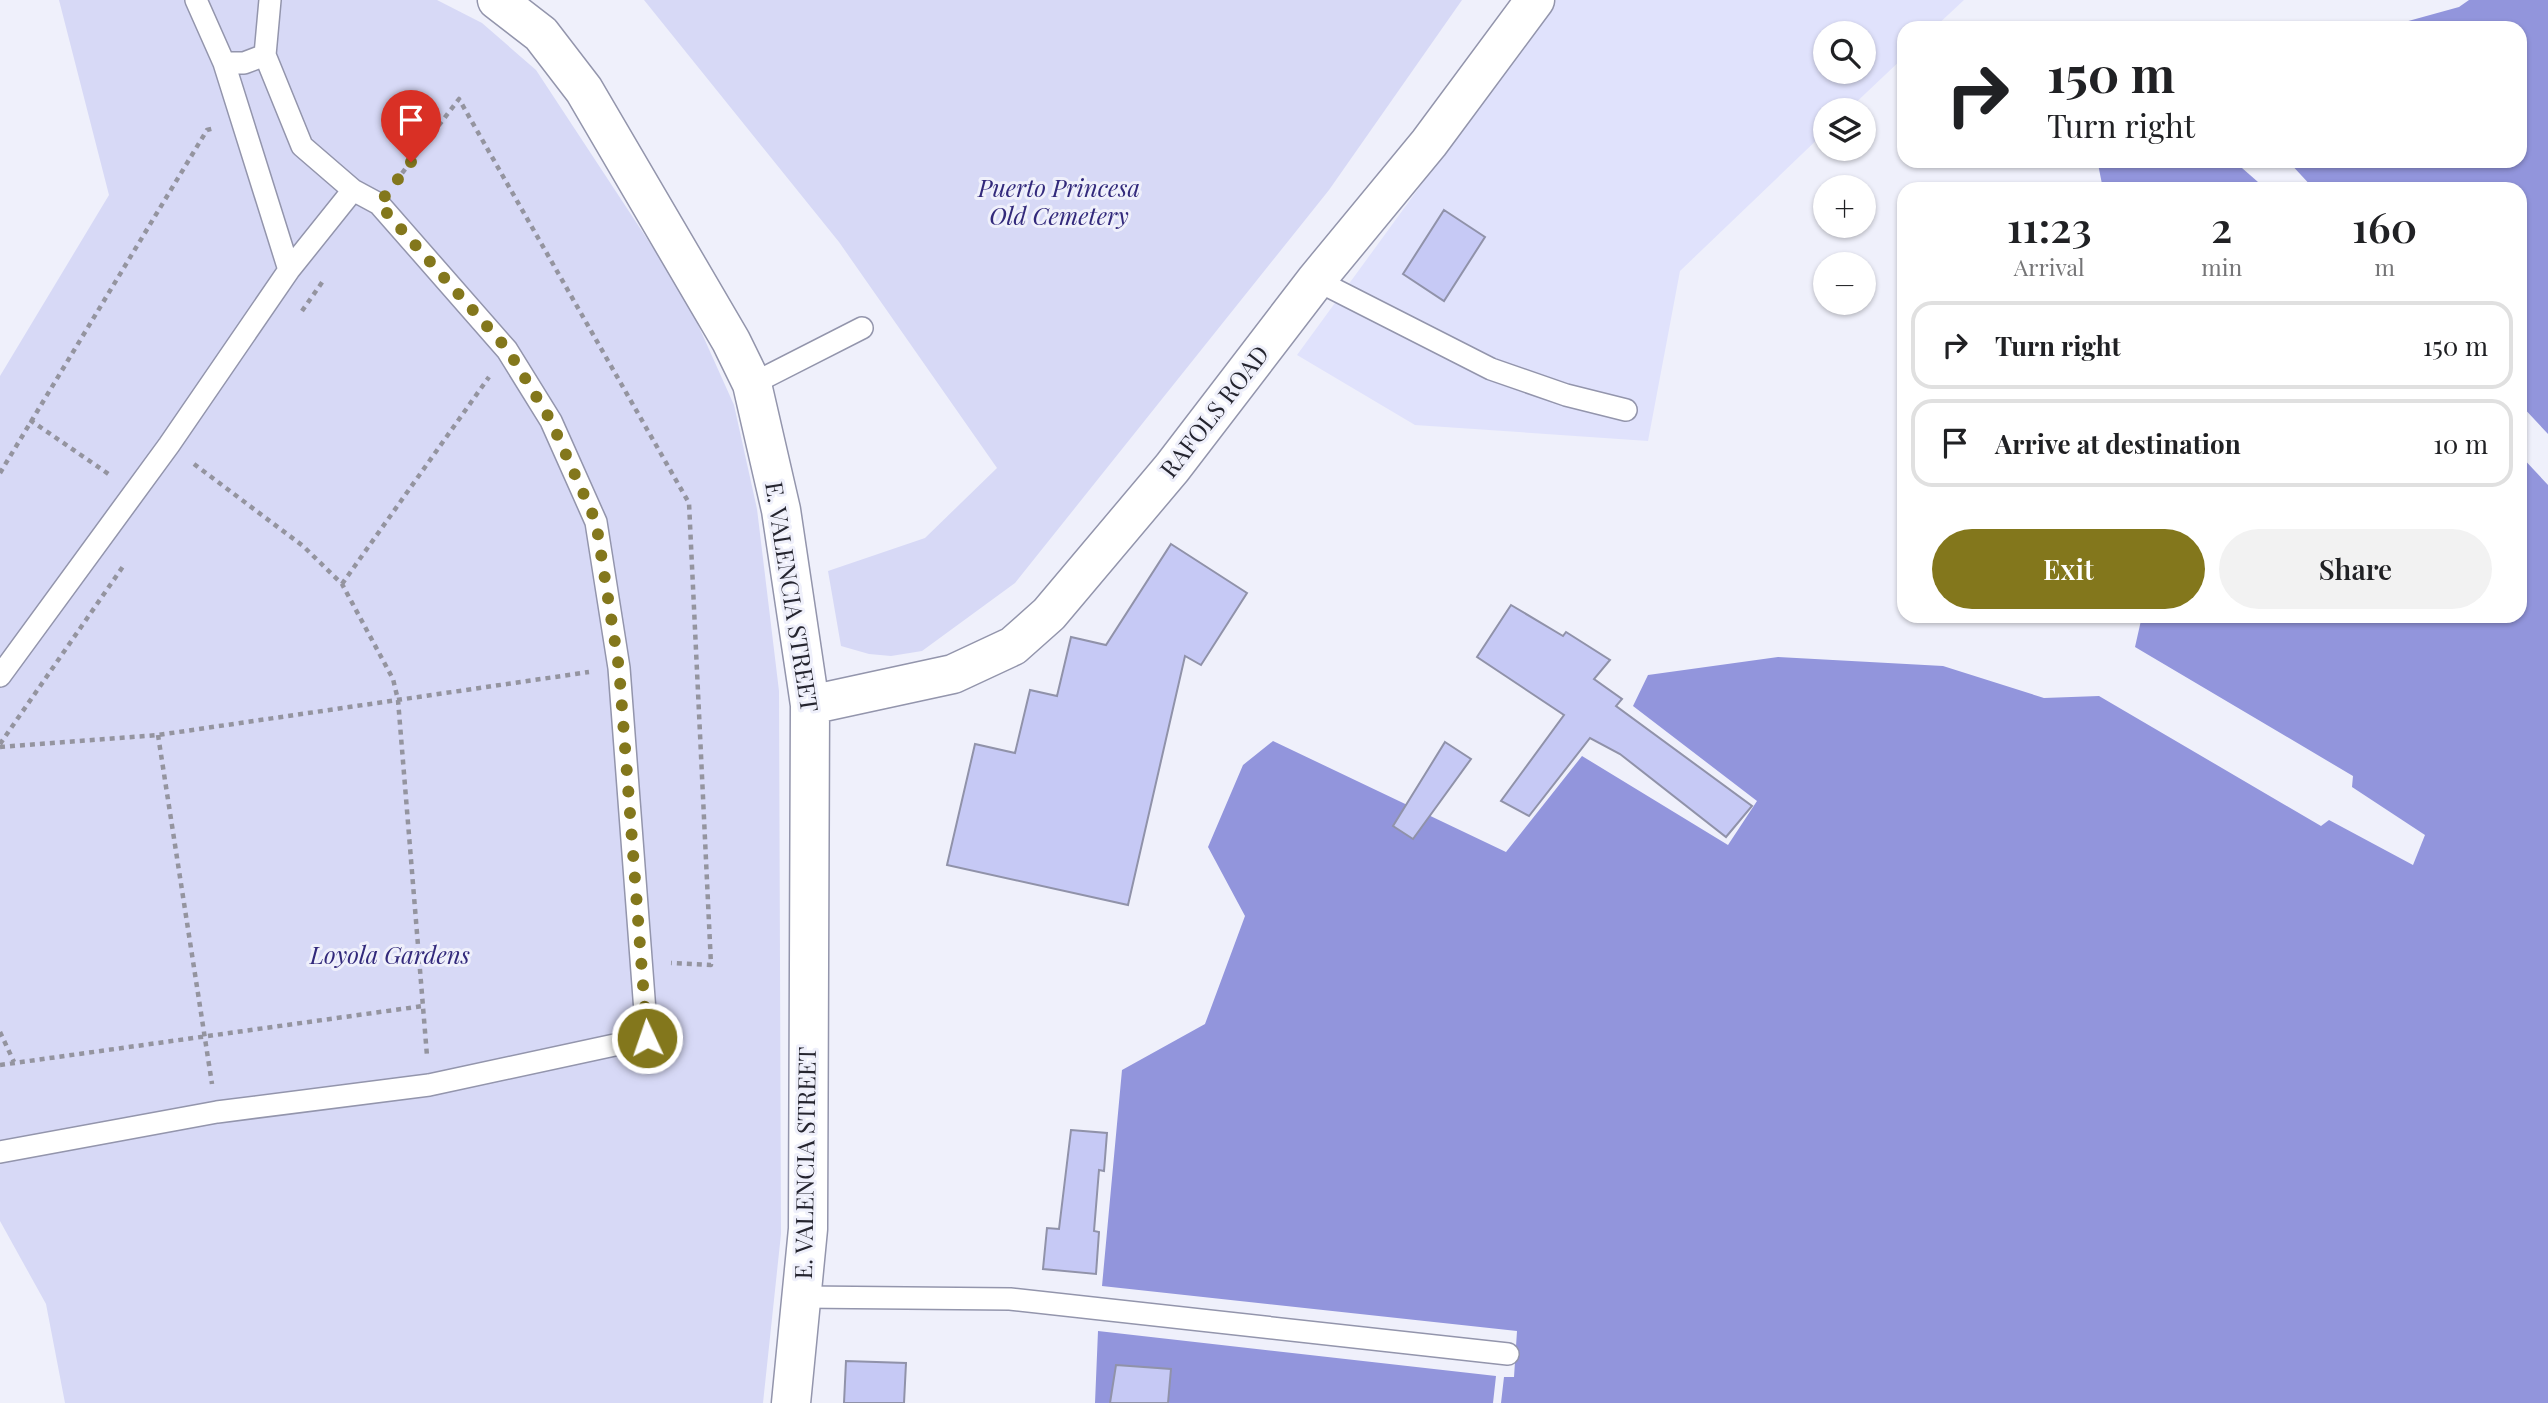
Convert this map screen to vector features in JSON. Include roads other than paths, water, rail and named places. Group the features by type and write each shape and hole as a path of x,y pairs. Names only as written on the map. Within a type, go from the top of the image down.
{"street":[{"name":"E. VALENCIA STREET","path":"497,0 541,34 584,90 731,341 752,384 781,510 810,705 808,1229 791,1403"},
{"name":"RAFOLS ROAD","path":"810,705 953,674 1013,646 1049,614 1172,468 1316,280 1429,143 1535,0"}],"lane":[{"path":"196,0 224,63 289,270"},
{"path":"0,1152 217,1112 429,1085 647,1038 619,668 596,522 551,421 508,350 379,204 353,190 302,146 265,55 271,0"},
{"path":"224,63 244,63 265,55"},
{"path":"0,676 169,445 289,270 353,190"},
{"path":"1316,280 1490,369 1566,395 1626,410"},
{"path":"752,384 862,328"},
{"path":"802,1297 1010,1299 1508,1354"}],"water":[{"path":"2469,0 2548,0 2548,434 2527,412 2527,182 2308,182 2294,168 2527,168 2527,21 2408,21 2459,7"},
{"path":"2099,168 2242,168 2258,182 2102,182"},
{"path":"2527,462 2548,485 2548,1403 1501,1403 1504,1377 1514,1377 1517,1331 1102,1286 1122,1070 1205,1024 1245,916 1208,847 1243,765 1273,741 1506,852 1582,756 1728,845 1757,801 1633,706 1648,675 1778,657 1943,666 2044,698 2099,696 2321,826 2329,820 2413,865 2425,835 2352,787 2353,776 2135,647 2140,623 2527,623"},
{"path":"1098,1331 1496,1376 1493,1403 1095,1403"}],"park label":[{"name":"Puerto Princesa Old Cemetery","path":"1059,203"},
{"name":"Loyola Gardens","path":"390,956"}]}
